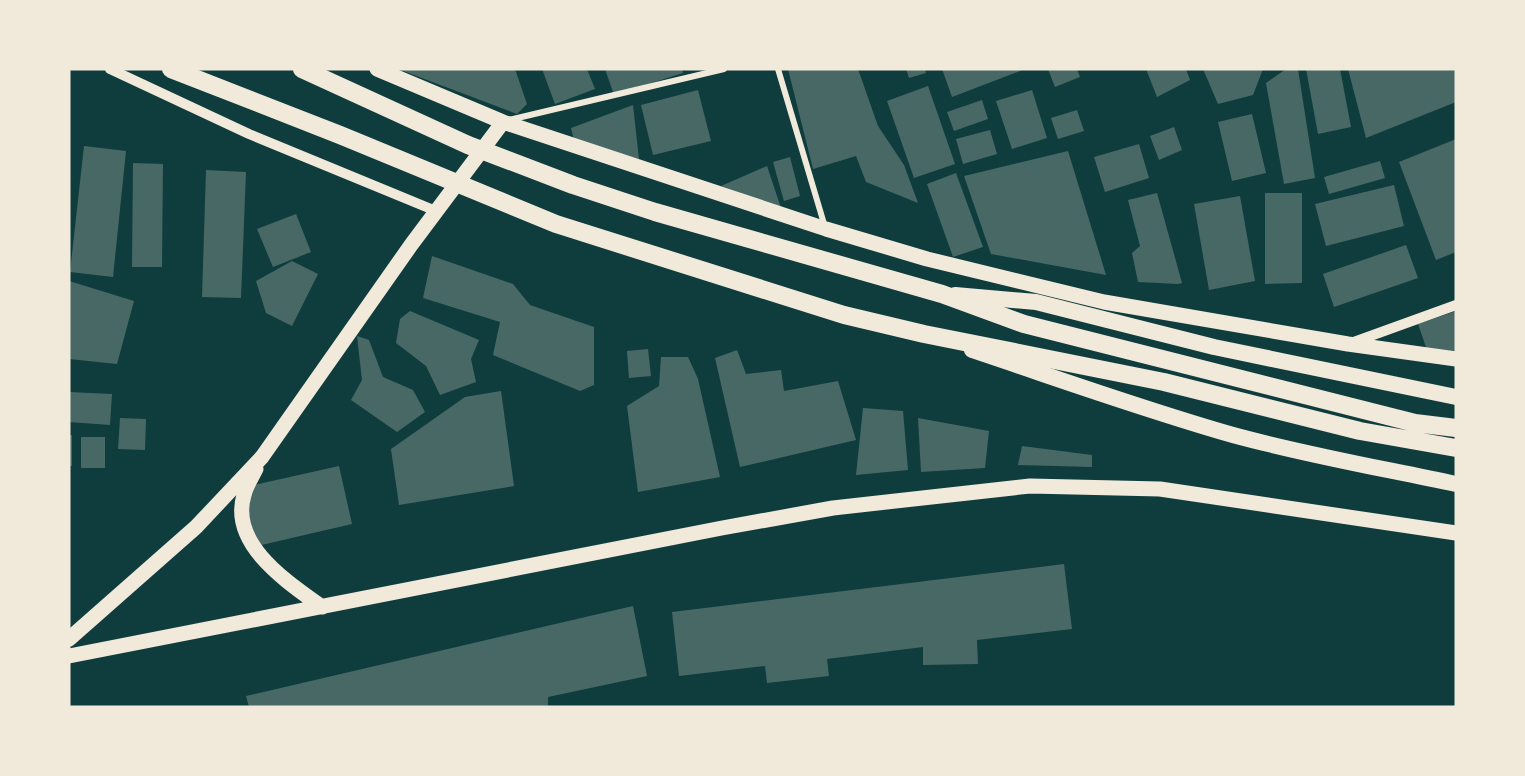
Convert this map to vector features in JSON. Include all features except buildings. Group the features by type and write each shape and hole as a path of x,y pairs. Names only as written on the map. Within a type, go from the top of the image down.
{"highway":[{"path":"171,69 556,224 844,315 924,334 1066,360 1360,431 1456,448"},
{"path":"302,69 468,145 573,185 655,212 942,294 1047,330 1415,423 1456,428"},
{"path":"942,294 1036,302 1214,347 1456,397"},
{"path":"924,334 1141,408 1235,435 1333,460 1456,484"}],"main road":[{"path":"377,69 503,122 826,229 927,259 1104,302 1348,344 1456,359"},
{"path":"69,639 196,527 262,457 436,211 503,122"},
{"path":"262,457 243,496 243,515 249,539 285,580 322,607"},
{"path":"69,656 810,512 1030,486 1160,489 1456,533"}],"street":[{"path":"110,69 249,134 436,211"},
{"path":"503,122 724,69"},
{"path":"778,69 826,229"},
{"path":"1348,344 1456,305"}]}
